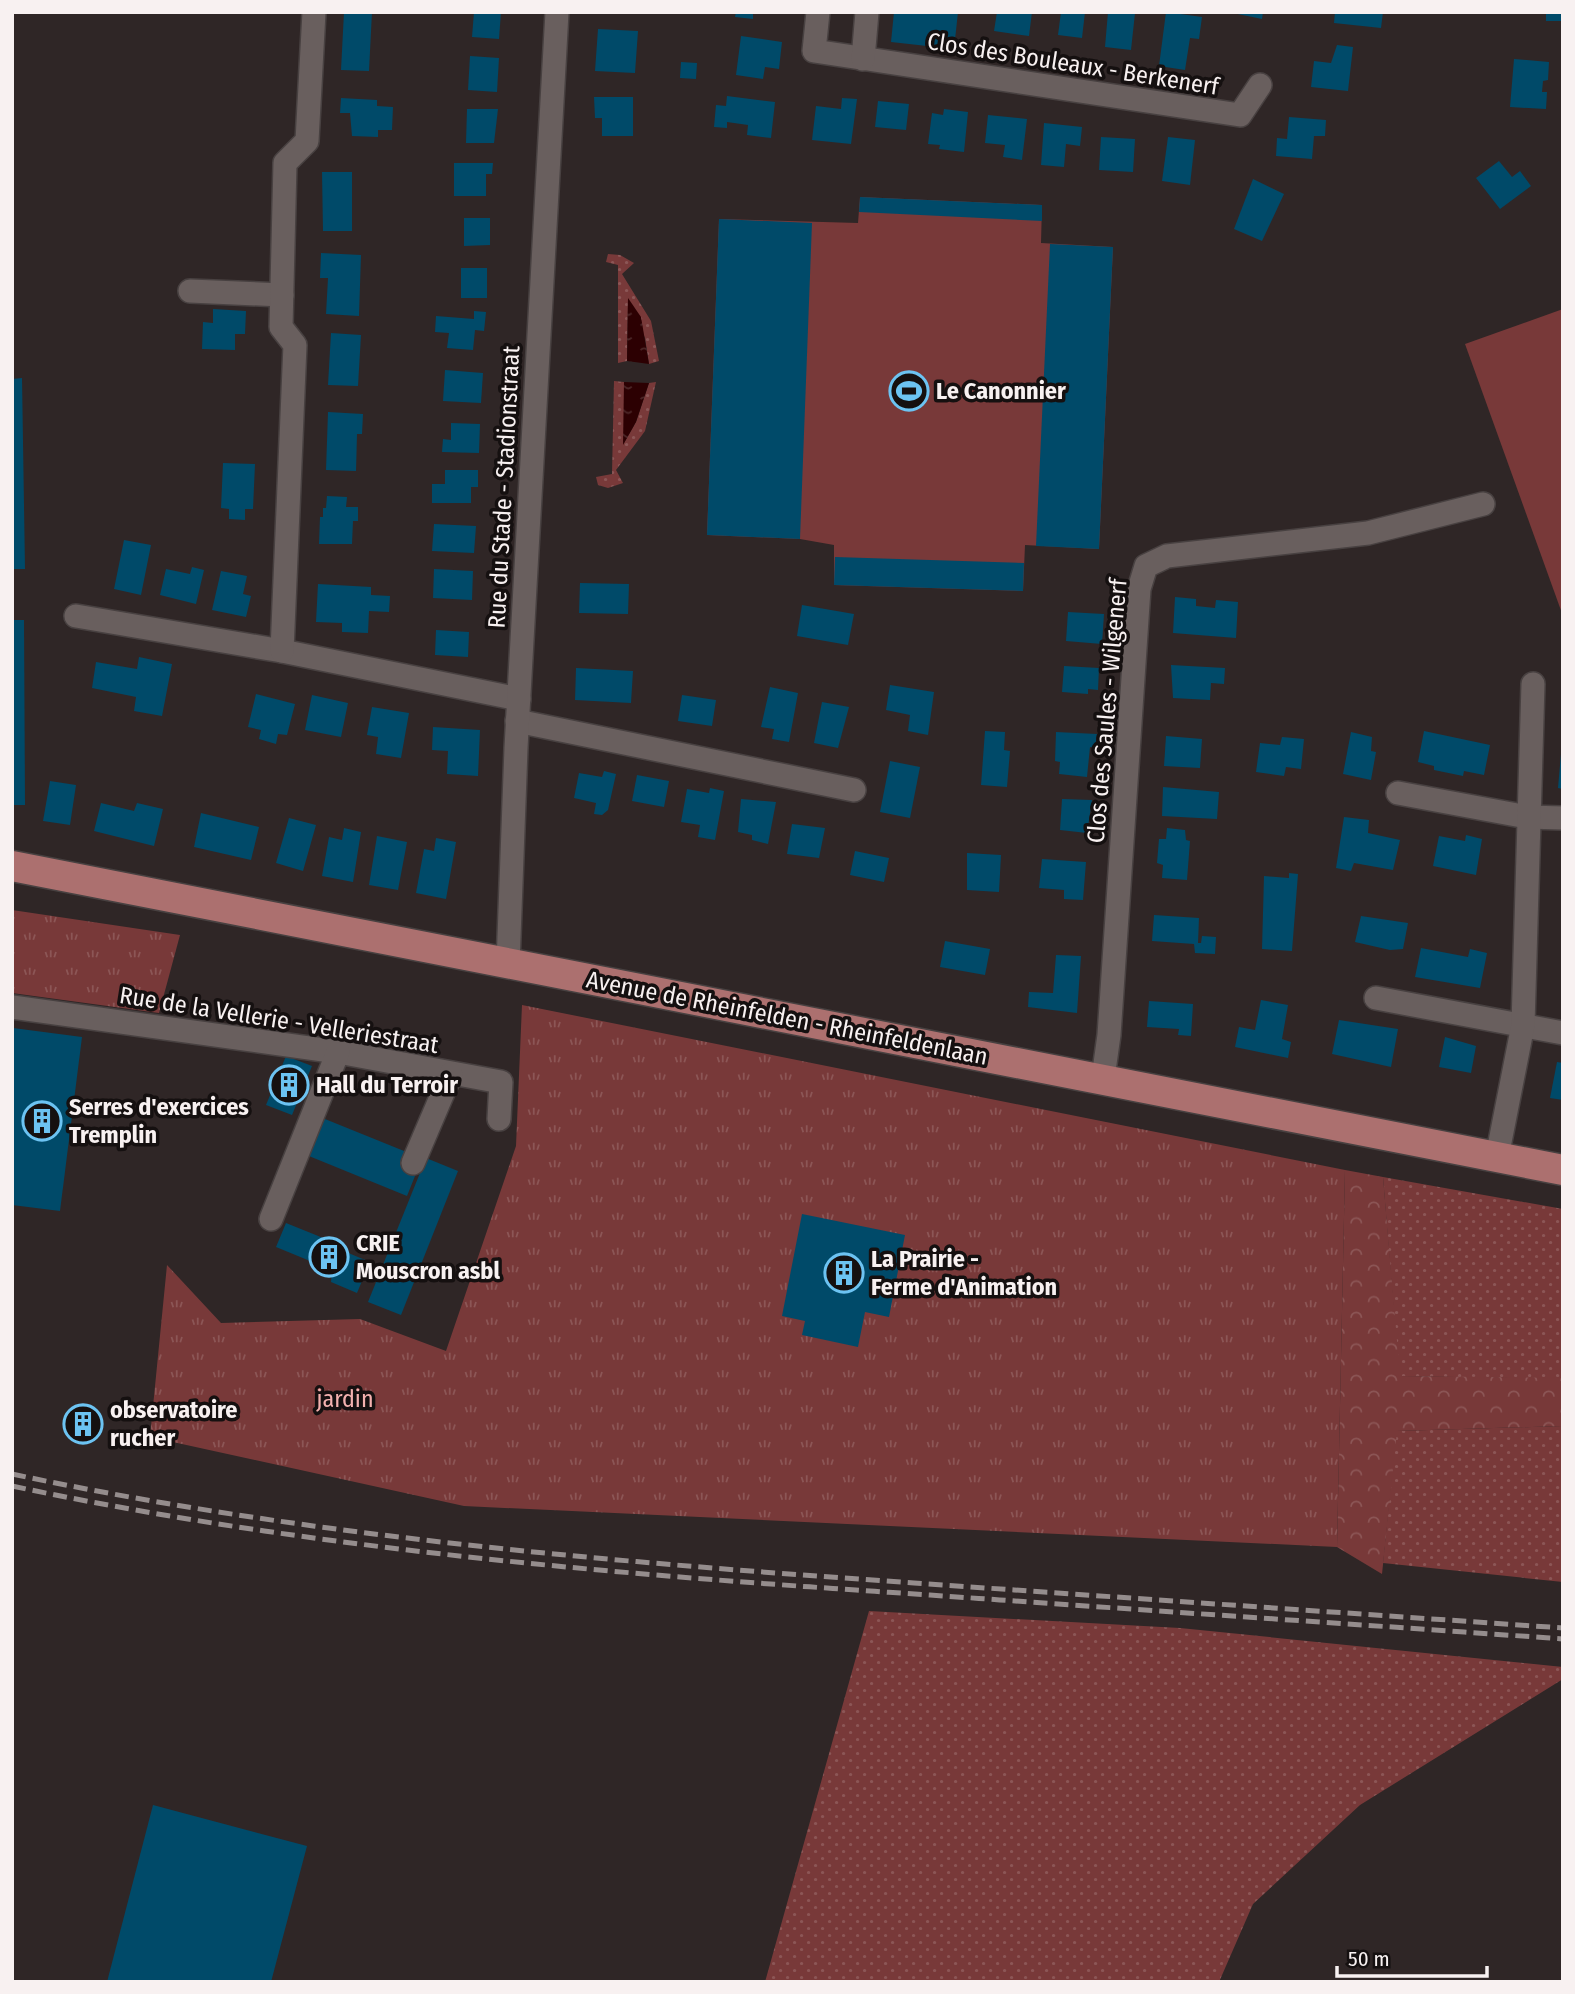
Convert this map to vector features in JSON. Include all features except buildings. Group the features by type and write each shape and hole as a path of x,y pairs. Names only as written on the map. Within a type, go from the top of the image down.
{"main road":[{"name":"Avenue de Rheinfelden - Rheinfeldenlaan","path":"12,866 1563,1170"}],"street":[{"path":"282,651 295,345 281,327 285,163 306,141 314,12"},
{"name":"Rue du Stade - Stadionstraat","path":"508,964 518,710 557,12"},
{"name":"Clos des Bouleaux - Berkenerf","path":"818,12 814,51 1240,115 1260,85"},
{"path":"863,59 867,12"},
{"path":"190,291 282,295"},
{"name":"Clos des Saules - Wilgenerf","path":"1103,1078 1110,1021 1139,589 1146,566 1167,556 1368,533 1483,503"},
{"path":"76,616 282,651 854,790"},
{"path":"1497,1157 1523,1025 1533,684"},
{"path":"1398,793 1527,817 1563,818"},
{"path":"1376,998 1563,1033"},
{"name":"Rue de la Vellerie - Velleriestraat","path":"12,1007 338,1052 500,1082 499,1119"},
{"path":"271,1219 338,1052"},
{"path":"413,1164 451,1074"}],"green space":[{"name":"Le Canonnier","path":"860,197 1042,205 1041,243 1113,247 1099,549 1025,545 1023,591 834,585 834,545 800,539 707,535 719,219 858,223"},
{"path":"608,254 620,255 634,263 622,274 651,321 659,361 649,364 645,338 628,299 627,361 618,363 618,265 606,262"},
{"path":"1563,309 1563,616 1465,344"},
{"path":"614,381 624,382 624,443 636,422 649,383 656,382 645,431 616,470 623,483 608,488 598,485 596,477 612,474"},
{"path":"12,910 180,935 159,1013 12,993"},
{"name":"jardin","path":"522,1005 1345,1170 1337,1547 464,1506 150,1437 167,1265 221,1323 360,1319 446,1351 516,1146"},
{"path":"1345,1170 1383,1177 1400,1376 1563,1378 1563,1426 1397,1431 1382,1574 1337,1547"},
{"path":"1383,1177 1563,1209 1563,1379 1399,1376"},
{"path":"1563,1426 1563,1582 1383,1563 1396,1431"},
{"path":"869,1611 1180,1628 1563,1667 1563,1679 1360,1805 1253,1904 1219,1982 765,1982"}],"water":[{"path":"628,298 641,317 649,364 627,361"},
{"path":"624,382 649,383 636,422 623,445"}],"railway":[{"path":"12,1474 236,1515 348,1531 574,1556 801,1575 1563,1628"},
{"path":"12,1486 240,1527 584,1569 1563,1639"}],"place":[{"name":"Le Canonnier","path":"909,391"},
{"name":"Hall du Terroir","path":"289,1085"},
{"name":"Serres d'exercices Tremplin","path":"42,1121"},
{"name":"CRIE Mouscron asbl","path":"329,1257"},
{"name":"La Prairie - Ferme d'Animation","path":"844,1273"},
{"name":"observatoire rucher","path":"83,1424"}]}
